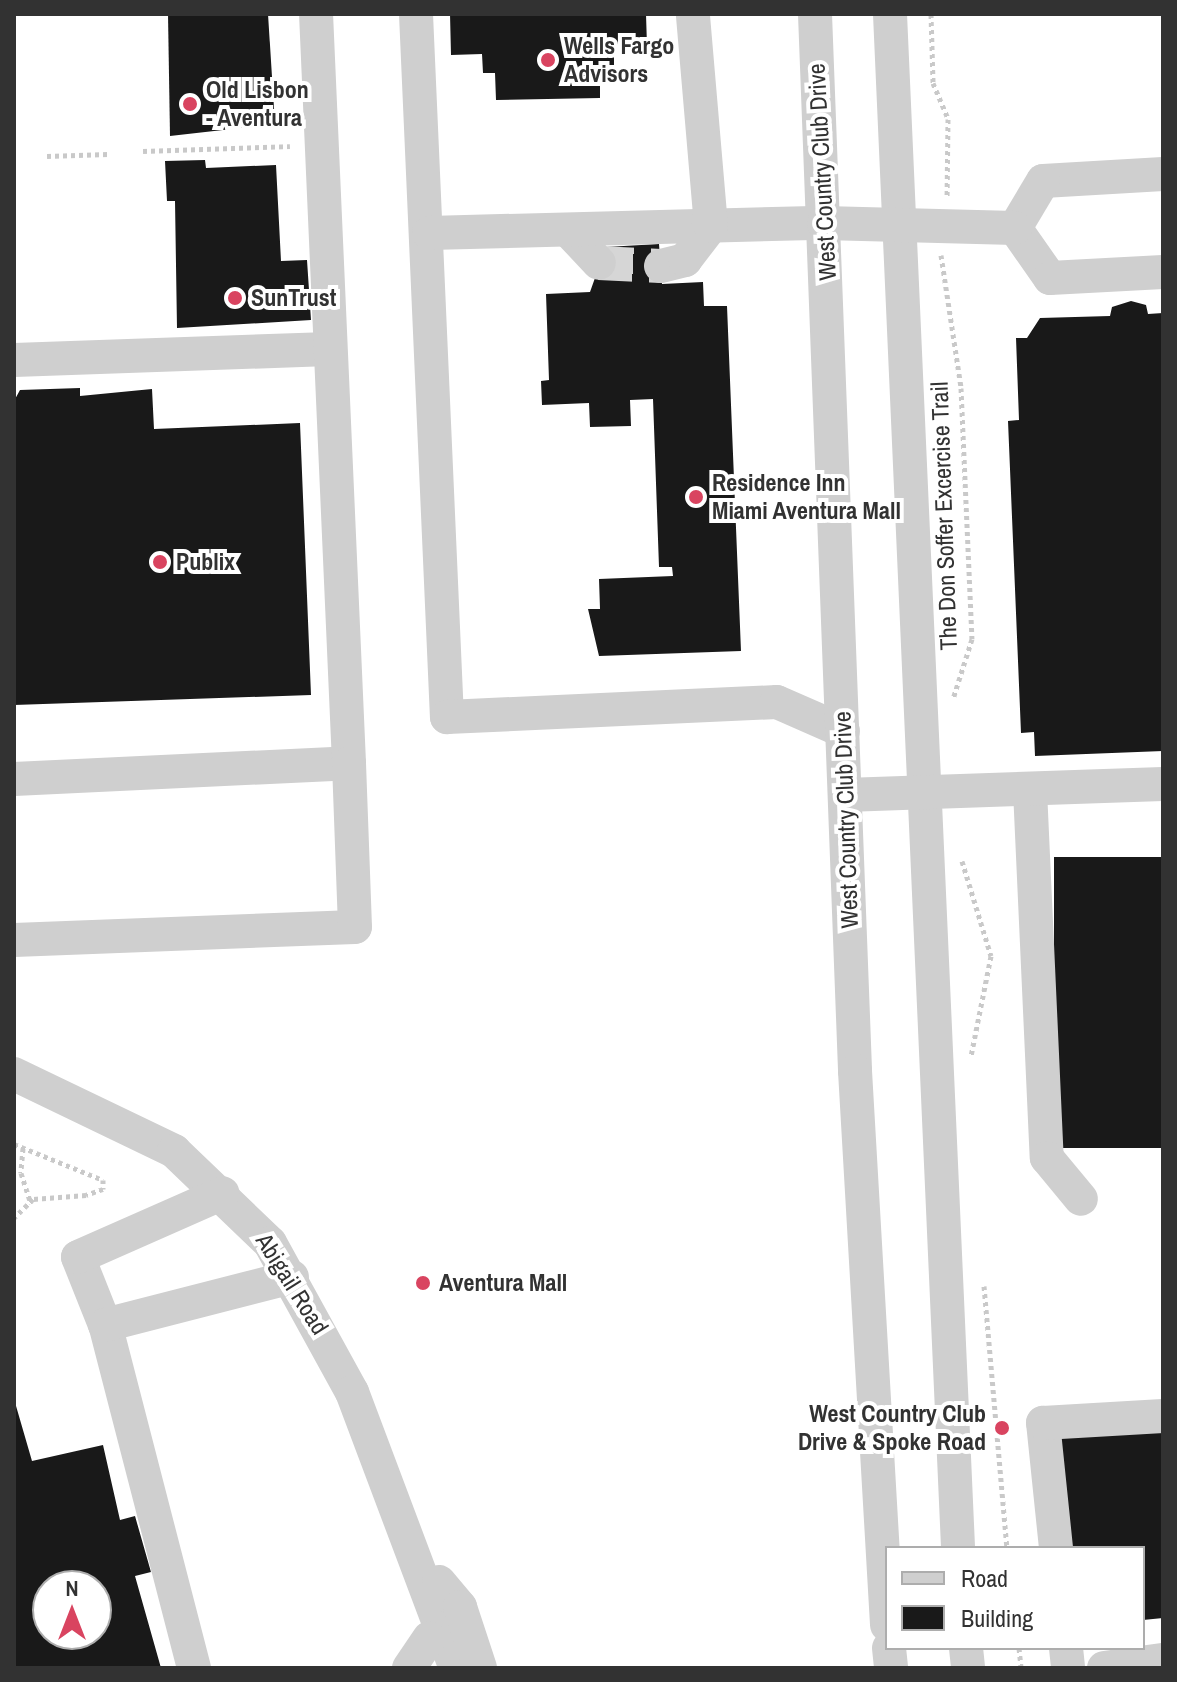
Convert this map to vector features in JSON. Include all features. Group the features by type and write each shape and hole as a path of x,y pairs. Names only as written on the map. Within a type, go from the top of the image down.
{"street":[{"path":"14,940 355,927 316,14"},
{"path":"416,14 429,233 447,717 777,702 843,731"},
{"path":"661,266 685,260 711,226 693,14"},
{"name":"West Country Club Drive","path":"815,14 845,795 885,1585"},
{"path":"890,14 921,793 958,1546"},
{"path":"1015,228 1043,181 1163,174"},
{"path":"429,233 824,223 899,229 1015,228"},
{"path":"1015,228 1050,278 1163,272"},
{"path":"568,230 599,263"},
{"path":"14,360 329,349"},
{"path":"14,779 349,763"},
{"path":"845,795 1163,784"},
{"path":"1030,790 1047,1158 1081,1199"},
{"name":"Abigail Road","path":"14,1074 150,1135 223,1193 292,1277 352,1392 425,1577 432,1653"},
{"path":"194,1668 105,1325 78,1257 223,1193"},
{"path":"105,1325 292,1277"},
{"path":"1056,1546 1043,1423 1163,1416"},
{"name":"Abigail Road","path":"425,1577 460,1607 476,1663"},
{"path":"409,1668 432,1653"},
{"path":"1104,1668 1163,1660"}],"path":[{"path":"931,14 933,83 948,119 947,197"},
{"path":"143,151 305,145"},
{"path":"47,156 108,154"},
{"name":"The Don Soffer Excercise Trail","path":"940,263 961,388 972,639 949,707"},
{"path":"959,849 991,956 970,1072"},
{"path":"14,1144 103,1180 103,1189 86,1195 31,1203 14,1218"},
{"path":"23,1148 21,1173 31,1203"},
{"path":"984,1286 1007,1546"}],"building":[{"path":"168,14 268,14 275,124 170,136"},
{"name":"Wells Fargo Advisors","path":"450,14 646,14 647,46 614,47 614,65 600,65 600,98 496,100 495,73 483,73 482,54 451,55"},
{"path":"205,160 206,168 276,165 281,261 307,260 311,320 177,328 175,201 167,201 165,161"},
{"name":"Residence Inn Miami Aventura Mall","path":"659,244 662,284 703,282 704,306 727,306 741,651 599,656 588,609 600,609 599,579 673,576 672,567 659,567 653,399 630,400 631,426 590,427 589,403 542,405 541,381 549,380 546,294 590,292 606,247"},
{"path":"1131,301 1146,305 1148,314 1163,313 1163,751 1035,756 1034,732 1021,733 1008,421 1019,420 1016,338 1027,338 1040,318 1110,316 1112,307"},
{"name":"Publix","path":"80,388 80,396 152,389 154,429 300,423 311,695 14,705 14,401 20,390"},
{"path":"1054,857 1163,857 1163,1148 1054,1148"},
{"path":"14,1399 32,1461 103,1445 120,1520 135,1516 151,1572 135,1576 161,1668 14,1668"},
{"path":"1163,1425 1163,1618 1145,1620 1145,1546 1067,1546 1058,1437"}],"tunnel":[{"path":"599,263 661,266"}],"place":[{"name":"Wells Fargo Advisors","path":"548,60"},
{"name":"Old Lisbon - Aventura","path":"190,104"},
{"name":"SunTrust","path":"235,298"},
{"name":"Residence Inn Miami Aventura Mall","path":"696,497"},
{"name":"Publix","path":"160,562"},
{"name":"Aventura Mall","path":"423,1283"},
{"name":"West Country Club Drive & Spoke Road","path":"1002,1428"}]}
